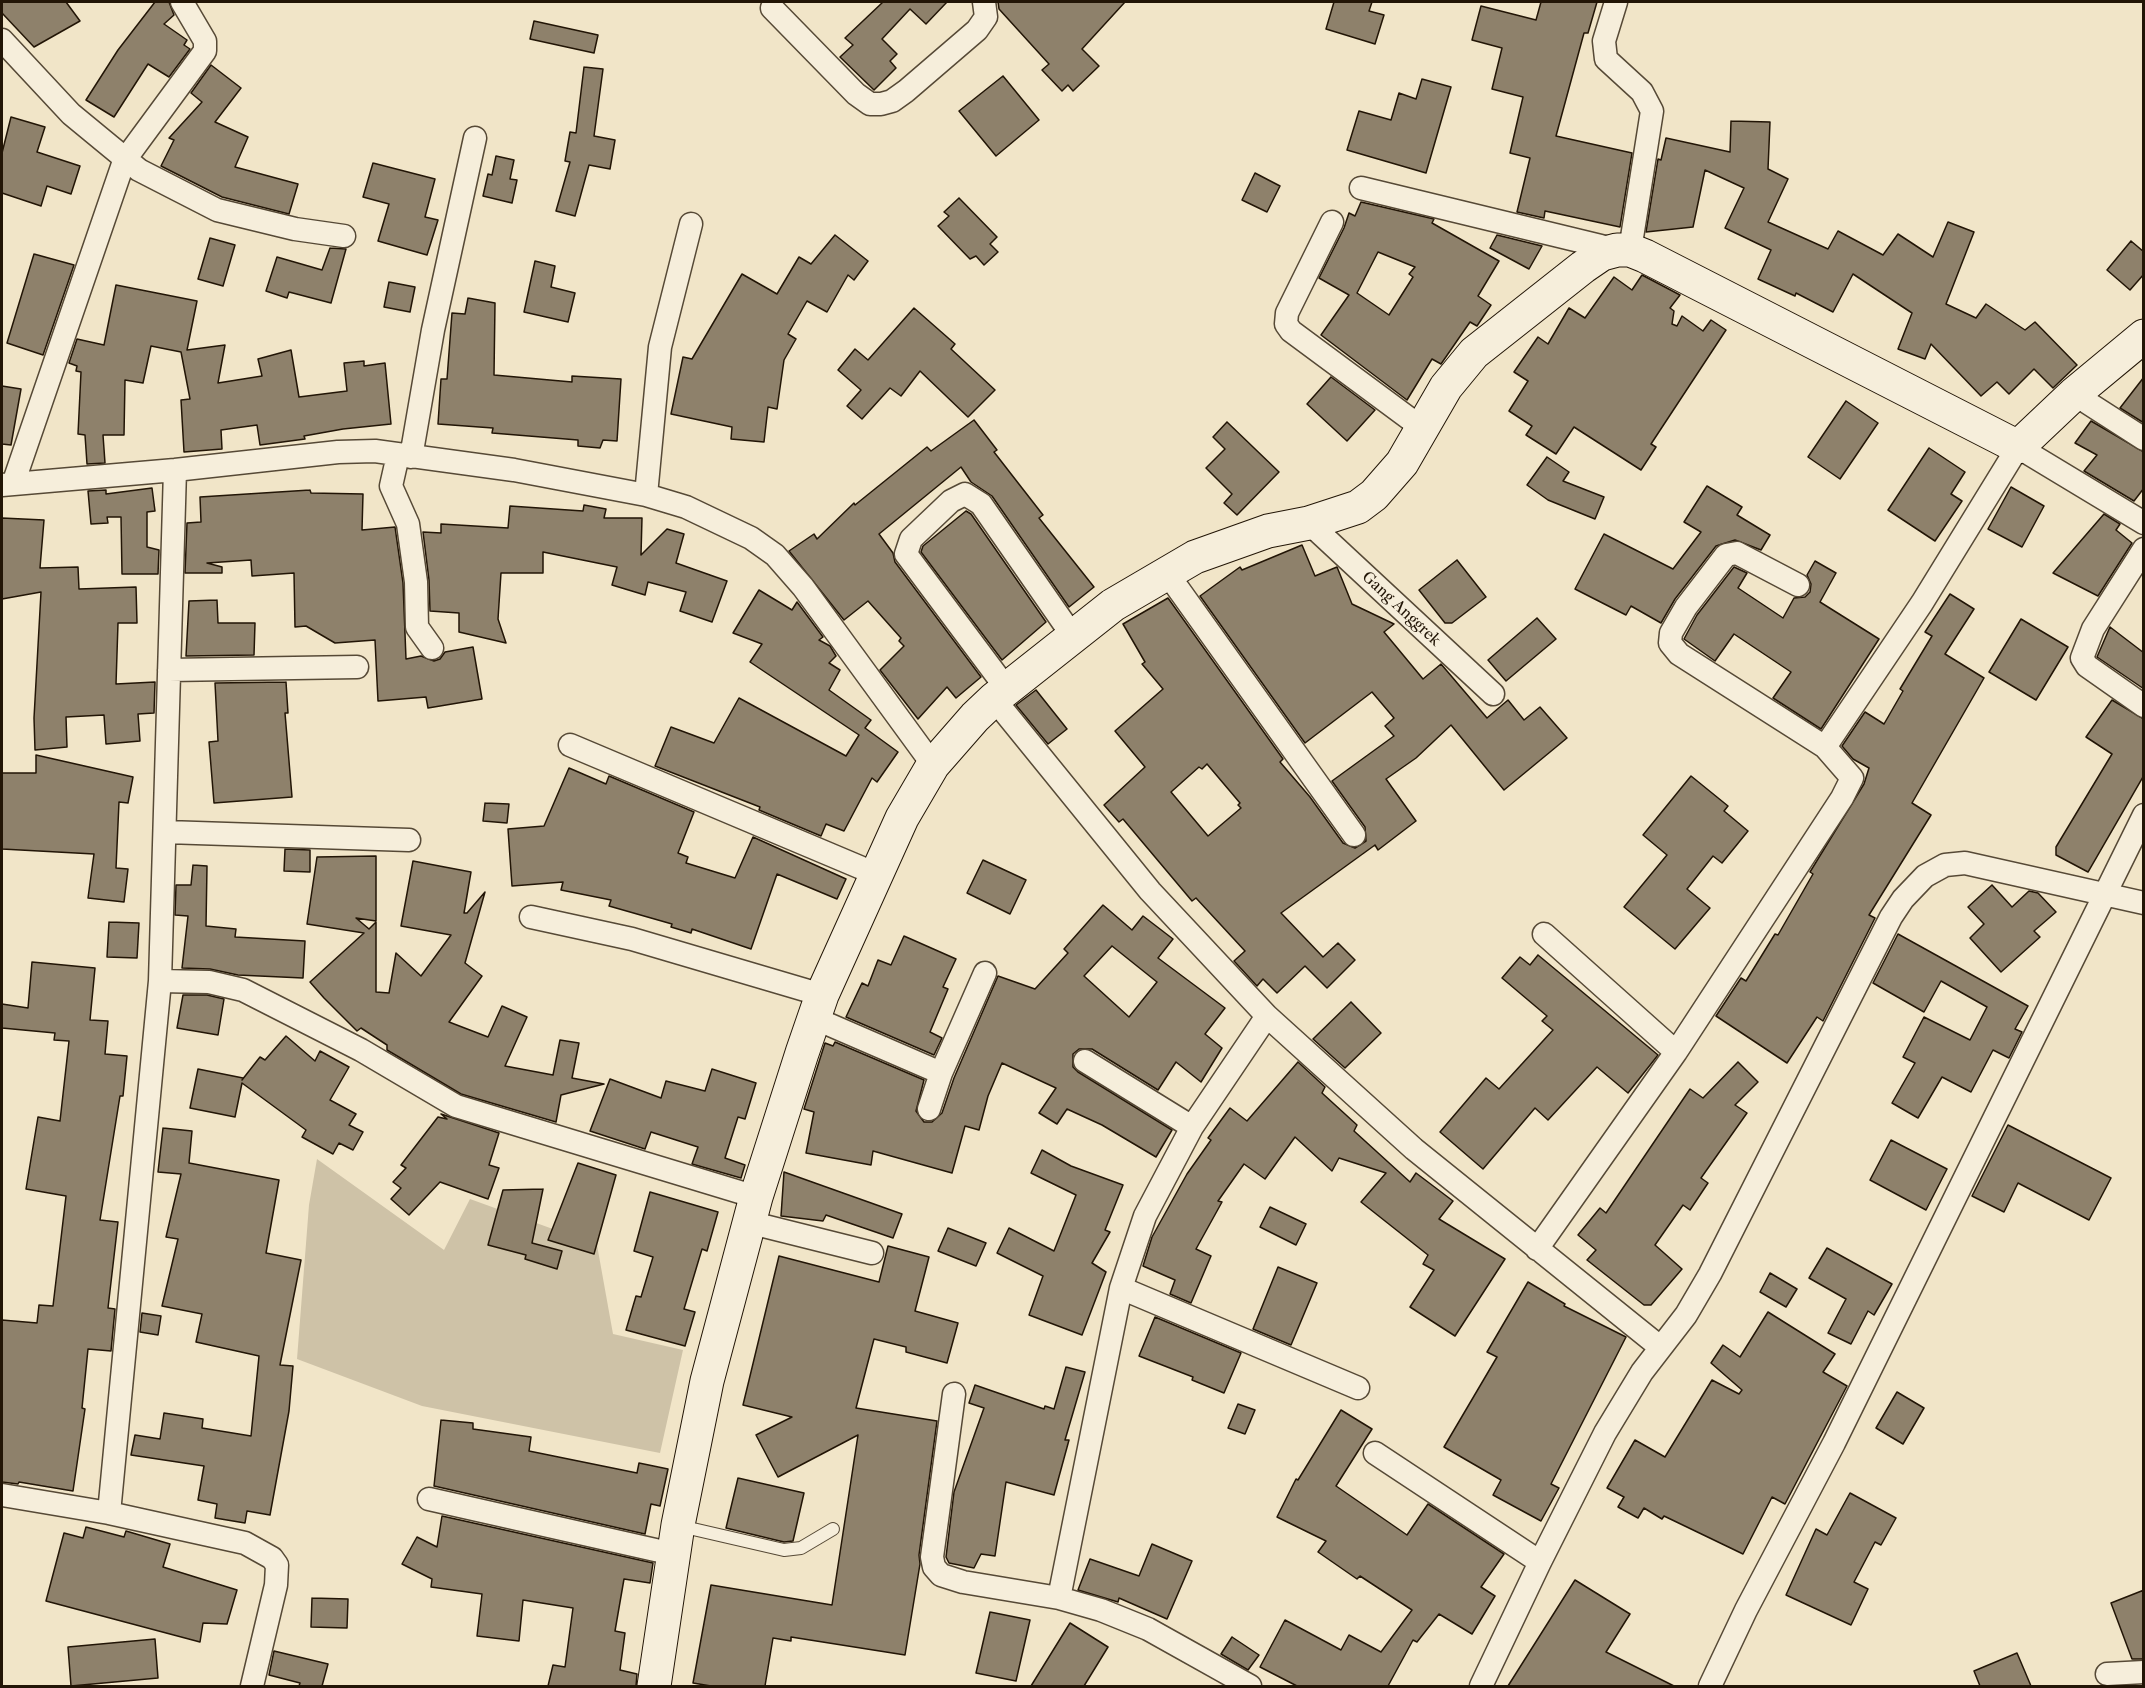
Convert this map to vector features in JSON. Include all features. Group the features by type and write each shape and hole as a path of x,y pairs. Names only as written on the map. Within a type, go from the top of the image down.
{"street":[{"path":"182,2 205,41 205,51 124,161 7,485 339,452 375,451 514,470 646,495 686,507 751,538 775,555 803,587 933,765"},
{"path":"771,8 855,94 870,104 881,104 906,91 977,30 986,17 984,2"},
{"path":"1616,2 1605,41 1606,59 1642,92 1652,111 1624,250"},
{"path":"2,40 43,87 124,161 182,194 218,210 295,229 344,236"},
{"path":"432,648 417,627 416,582 408,524 391,486 404,456 475,138"},
{"path":"1361,188 1624,250 2018,447 2144,523"},
{"path":"1332,222 1287,313 1286,324 1291,331 1422,428"},
{"path":"646,495 660,347 691,224"},
{"path":"654,1686 675,1540 707,1381 752,1210 818,1007 902,818 933,765 975,717 1000,694 1113,605 1167,573 1219,548 1268,531 1309,523 1358,507 1374,495 1402,463 1446,387 1474,353 1583,267 1602,254 1624,250"},
{"path":"1825,747 1922,603 2018,447 2074,394 2144,336"},
{"path":"2074,394 2144,439"},
{"path":"109,1513 160,981 175,470"},
{"path":"1072,636 974,497 958,496 911,539 906,554 1000,694 1150,891 1267,1016 1414,1149 1660,1347"},
{"name":"Gang Anggrek","path":"1309,523 1493,694"},
{"path":"2144,549 2093,629 2082,658 2087,666 2144,706"},
{"path":"1537,1249 1676,1052 1850,786 1852,778 1849,772 1825,747 1679,654 1670,643 1671,633 1686,607 1726,555 1737,553 1798,585"},
{"path":"1167,573 1354,835"},
{"path":"169,670 357,668"},
{"path":"570,745 876,874"},
{"path":"1710,1686 1746,1610 1834,1443 2144,815"},
{"path":"166,832 409,840"},
{"path":"1481,1686 1605,1433 1660,1347 1686,1315 1710,1274 1891,917 1925,876 1945,865 1965,863 2144,903"},
{"path":"531,917 632,939 818,1007 941,1073"},
{"path":"1544,934 1676,1052"},
{"path":"929,1109 941,1073 985,974"},
{"path":"160,981 209,982 243,990 361,1050 456,1107 872,1253"},
{"path":"1059,1598 1121,1288 1145,1216 1192,1127 1267,1016"},
{"path":"1085,1061 1192,1127"},
{"path":"1121,1288 1358,1388"},
{"path":"954,1394 932,1557 934,1567 949,1578 963,1582 1059,1598 1101,1610 1148,1629 1250,1686"},
{"path":"1374,1453 1540,1562"},
{"path":"2,1495 109,1513 245,1544 272,1557 277,1564 276,1585 252,1686"},
{"path":"429,1499 675,1540"},
{"path":"2107,1674 2144,1672"}],"lane":[{"path":"675,1540 783,1550 801,1548 833,1529"}],"shaded area":[{"path":"317,1159 444,1250 470,1199 597,1245 613,1334 683,1350 660,1453 422,1406 297,1359 309,1205"}],"building":[{"path":"2,2 66,2 80,21 34,47 2,13"},
{"path":"155,2 169,2 174,15 164,24 187,40 184,45 190,49 169,77 148,64 114,117 86,100 118,50"},
{"path":"883,2 947,2 926,24 910,9 882,39 897,54 890,61 896,68 874,90 840,57 853,45 845,38"},
{"path":"998,2 1125,2 1082,49 1099,66 1073,91 1068,85 1062,91 1042,70 1049,64 999,9"},
{"path":"1334,2 1372,2 1369,11 1384,15 1375,44 1326,29"},
{"path":"1541,2 1597,2 1588,33 1584,33 1556,136 1632,153 1620,227 1545,211 1544,218 1517,212 1530,158 1510,153 1523,97 1492,89 1502,48 1472,40 1481,6 1536,20"},
{"path":"534,21 598,35 594,53 530,39"},
{"path":"211,65 241,88 215,122 248,137 235,167 298,184 289,214 222,197 161,166 174,140 169,138 202,102 191,93"},
{"path":"584,67 603,69 594,136 615,140 610,169 589,165 575,216 556,211 570,162 565,161 570,132 576,133"},
{"path":"1003,76 1039,120 996,156 959,111"},
{"path":"1422,79 1451,87 1426,173 1347,150 1359,111 1391,120 1399,93 1416,99"},
{"path":"11,117 45,127 37,152 80,166 71,194 47,186 41,206 2,193 2,153"},
{"path":"1731,121 1770,122 1768,169 1788,179 1768,222 1828,249 1838,231 1883,255 1898,234 1933,257 1948,222 1974,232 1946,304 1976,318 1986,304 2025,330 2035,322 2077,365 2053,388 2034,369 2009,394 1997,382 1981,396 1931,344 1925,359 1898,349 1912,313 1853,274 1833,312 1796,293 1795,296 1758,279 1771,250 1725,228 1744,188 1705,170 1693,227 1646,232 1658,159 1661,160 1666,138 1730,152"},
{"path":"496,156 514,160 510,179 517,180 512,203 483,196 488,174 492,175"},
{"path":"373,163 435,179 425,217 438,220 427,255 378,241 389,204 363,197"},
{"path":"1255,173 1280,186 1267,212 1242,200"},
{"path":"959,198 997,237 990,244 998,252 984,265 976,256 970,259 938,226 949,216 944,212"},
{"path":"1361,202 1434,219 1432,223 1499,261 1478,296 1491,305 1477,326 1470,322 1441,364 1432,359 1407,400 1321,335 1349,295 1319,278 1349,213 1355,216","holes":["1378,252 1415,267 1409,274 1413,277 1389,315 1357,293"]},
{"path":"835,235 868,261 854,280 848,275 827,312 807,301 788,334 796,339 784,360 777,409 768,407 764,442 731,439 732,427 671,414 683,357 692,359 742,274 777,294 799,257 811,264"},
{"path":"1497,235 1542,246 1529,269 1490,248"},
{"path":"210,238 235,245 223,286 198,279"},
{"path":"2131,241 2144,252 2144,274 2130,290 2107,270"},
{"path":"330,248 346,249 331,303 289,292 287,298 266,291 277,257 322,270"},
{"path":"34,254 74,265 43,355 7,343"},
{"path":"535,261 555,266 551,287 575,293 568,322 524,312"},
{"path":"1642,275 1680,295 1670,308 1674,311 1672,324 1677,326 1682,316 1703,331 1711,320 1726,330 1651,444 1656,447 1641,470 1574,427 1556,454 1526,435 1532,426 1509,411 1528,381 1514,372 1538,337 1548,344 1569,308 1585,318 1614,277 1632,290"},
{"path":"389,282 415,287 410,312 384,307"},
{"path":"116,285 197,301 187,350 225,345 218,383 262,376 258,359 291,350 299,397 347,391 344,363 364,361 364,366 385,363 391,424 343,429 304,436 305,439 260,445 257,425 221,430 222,449 184,452 181,400 190,399 181,352 151,346 143,383 125,380 124,435 103,435 105,463 87,464 85,435 78,434 81,372 76,371 77,366 69,363 77,339 104,345"},
{"path":"468,298 495,303 494,375 572,382 572,376 621,379 617,441 603,440 600,448 578,446 578,440 492,433 493,428 438,424 441,379 447,379 452,313 465,314"},
{"path":"914,308 955,344 951,349 995,390 968,417 920,371 901,396 890,388 862,419 847,406 861,390 838,370 855,349 868,360"},
{"path":"1331,377 1375,410 1347,441 1307,404"},
{"path":"2144,377 2144,423 2120,408"},
{"path":"2,386 21,389 11,445 2,444"},
{"path":"1846,401 1878,423 1840,479 1808,457"},
{"path":"974,420 997,450 994,452 1043,515 1039,518 1094,587 1069,607 992,496 971,482 961,467 879,534 893,553 895,562 981,677 956,698 947,687 918,719 880,670 904,646 899,641 901,638 868,601 844,620 789,551 814,534 817,539 854,503 855,505 927,447 931,451"},
{"path":"2091,421 2144,452 2144,488 2134,501 2084,471 2097,455 2075,443"},
{"path":"1227,422 1279,472 1237,515 1224,503 1232,494 1206,468 1225,449 1213,437"},
{"path":"1929,448 1965,472 1951,494 1962,501 1935,541 1888,510"},
{"path":"1547,457 1569,472 1563,481 1604,497 1595,519 1548,500 1527,485"},
{"path":"1707,486 1742,507 1737,515 1770,535 1761,550 1735,540 1716,546 1675,599 1661,623 1631,606 1626,615 1575,589 1604,534 1673,569 1701,532 1684,522"},
{"path":"2011,487 2044,506 2022,547 1988,529"},
{"path":"152,488 155,511 147,512 147,547 159,550 158,574 122,574 121,517 107,517 108,523 91,524 88,491 106,490 106,494"},
{"path":"310,490 311,493 363,494 362,530 395,527 403,583 406,659 421,656 434,661 440,659 445,652 473,647 482,699 428,708 426,697 378,701 375,640 335,643 306,626 295,627 294,573 252,576 251,560 207,563 222,567 222,573 185,573 187,523 201,522 200,497"},
{"path":"584,505 606,509 604,518 642,518 641,555 667,529 684,534 676,563 727,581 712,622 680,611 686,592 648,582 645,595 612,585 617,567 543,552 543,573 501,573 498,619 506,643 459,632 459,613 430,611 423,532 441,533 441,524 508,528 510,506 583,511"},
{"path":"966,511 971,514 1046,622 1002,660 921,552 923,546"},
{"path":"2104,514 2120,524 2116,530 2132,543 2098,596 2053,573"},
{"path":"2,518 44,520 40,568 78,567 79,589 136,587 137,623 118,623 116,684 155,682 154,713 138,714 140,741 106,744 104,715 66,717 67,747 35,750 34,718 41,592 2,599"},
{"path":"1302,545 1315,576 1337,567 1352,604 1394,624 1384,632 1423,679 1441,664 1487,718 1508,700 1524,720 1540,707 1567,738 1504,790 1451,725 1416,758 1386,779 1416,821 1378,850 1375,845 1281,913 1323,957 1338,943 1355,960 1327,988 1305,966 1277,993 1263,979 1257,986 1234,961 1245,951 1196,898 1192,901 1123,819 1119,822 1104,805 1145,767 1115,731 1163,689 1142,664 1145,662 1123,624 1168,598 1283,759 1280,762 1310,797 1343,843 1355,848 1366,841 1365,827 1332,781 1394,736 1385,726 1394,718 1372,692 1305,743 1200,596 1240,567 1242,570","holes":["1207,764 1240,803 1238,805 1241,808 1208,836 1171,792 1199,767 1202,769"]},
{"path":"1457,560 1486,597 1452,623 1445,623 1419,590"},
{"path":"1815,561 1836,573 1820,602 1879,639 1821,729 1773,698 1791,672 1734,634 1715,661 1684,639 1697,615 1734,567 1747,573 1738,588 1783,618 1794,598 1805,597 1810,592 1811,584 1807,575"},
{"path":"759,590 792,610 797,602 823,637 819,640 830,646 836,656 829,663 840,670 829,690 871,720 865,728 898,752 877,782 872,778 844,831 826,824 821,836 759,810 760,807 655,766 671,727 714,743 739,698 846,756 859,735 750,662 762,644 733,633"},
{"path":"1950,594 1974,609 1945,654 1984,678 1912,803 1931,815 1869,915 1875,918 1823,1021 1817,1017 1787,1063 1716,1016 1741,978 1746,981 1775,934 1778,935 1813,874 1810,872 1864,784 1869,768 1853,759 1842,746 1865,712 1884,724 1903,691 1900,689 1932,636 1925,632"},
{"path":"217,600 218,623 255,623 254,655 186,656 189,601"},
{"path":"1537,618 1556,639 1506,681 1488,660"},
{"path":"2021,619 2068,647 2036,700 1989,672"},
{"path":"2110,627 2144,653 2144,689 2097,657"},
{"path":"286,682 288,713 285,713 292,797 214,803 209,742 218,741 215,683"},
{"path":"1036,690 1067,729 1048,744 1016,705"},
{"path":"2112,700 2144,719 2144,775 2088,872 2056,855 2056,847 2112,754 2086,737"},
{"path":"36,755 133,777 128,803 119,802 116,868 128,869 124,902 88,898 94,854 2,849 2,773 36,773"},
{"path":"569,768 606,784 609,776 694,812 678,853 688,857 686,863 735,878 753,837 846,879 837,899 777,874 751,949 692,929 691,933 671,927 672,924 609,906 611,900 561,890 563,882 512,886 508,829 544,826"},
{"path":"1691,776 1728,806 1724,811 1748,831 1722,863 1713,856 1687,889 1710,908 1675,949 1624,907 1667,855 1643,835"},
{"path":"485,803 509,804 507,823 483,821"},
{"path":"285,849 310,850 310,872 284,871"},
{"path":"376,856 376,921 356,918 369,929 376,922 376,992 389,993 396,953 421,976 451,935 401,926 413,861 471,872 464,913 467,913 485,892 465,963 482,976 449,1022 488,1037 502,1006 527,1017 505,1066 553,1075 560,1040 579,1043 572,1078 604,1084 561,1095 556,1122 461,1094 387,1050 387,1045 361,1028 357,1031 324,998 310,982 364,933 307,924 317,857"},
{"path":"983,860 1026,880 1010,914 967,893"},
{"path":"193,865 207,866 206,926 236,929 235,937 305,941 303,978 238,975 210,969 182,968 188,916 175,915 176,885 191,885"},
{"path":"1992,885 2012,907 2029,891 2038,893 2056,912 2034,931 2040,937 2001,972 1970,938 1984,924 1968,907"},
{"path":"1103,905 1132,930 1143,916 1173,939 1158,958 1225,1008 1205,1034 1222,1048 1201,1082 1176,1062 1158,1090 1092,1049 1079,1049 1073,1054 1073,1067 1078,1072 1172,1130 1156,1157 1102,1125 1067,1109 1057,1124 1039,1113 1056,1088 1002,1063 988,1096 979,1130 965,1126 952,1173 873,1151 871,1165 806,1153 814,1112 804,1109 825,1043 833,1046 835,1042 924,1080 916,1111 924,1122 932,1122 942,1113 954,1078 998,976 1035,989 1068,953 1064,949","holes":["1112,946 1157,982 1129,1017 1084,976"]},
{"path":"109,922 139,923 137,958 107,957"},
{"path":"1898,934 2028,1006 2015,1029 2022,1032 2009,1058 1993,1050 1971,1092 1942,1077 1918,1118 1892,1103 1915,1063 1903,1057 1924,1017 1970,1040 1987,1007 1941,981 1924,1012 1873,983"},
{"path":"904,936 956,959 943,987 948,989 930,1032 942,1038 934,1055 846,1017 862,983 868,986 878,960 891,965"},
{"path":"1538,955 1658,1055 1628,1093 1597,1067 1548,1120 1535,1108 1483,1169 1440,1132 1486,1078 1499,1089 1553,1030 1542,1021 1547,1016 1502,978 1520,957 1530,965"},
{"path":"32,962 95,968 90,1020 108,1021 105,1054 127,1056 123,1096 120,1096 100,1220 118,1222 108,1308 115,1309 111,1351 88,1349 82,1408 85,1409 73,1491 19,1482 18,1484 2,1482 2,1320 37,1323 39,1305 53,1306 66,1196 26,1189 38,1117 60,1121 69,1041 54,1040 55,1033 2,1028 2,1004 28,1008"},
{"path":"183,995 207,995 224,999 218,1035 177,1028"},
{"path":"1351,1002 1381,1033 1345,1068 1313,1039"},
{"path":"286,1036 315,1061 320,1051 349,1067 330,1100 356,1114 349,1125 363,1132 353,1150 339,1143 333,1154 302,1137 306,1130 242,1083 235,1117 190,1108 198,1069 243,1078 242,1080 260,1057 265,1060"},
{"path":"1298,1062 1325,1087 1322,1093 1357,1125 1354,1131 1410,1182 1416,1173 1453,1201 1439,1219 1505,1259 1455,1336 1410,1307 1434,1270 1423,1264 1428,1255 1361,1202 1386,1173 1339,1158 1332,1171 1295,1137 1265,1179 1244,1164 1218,1201 1222,1202 1196,1249 1211,1256 1191,1303 1170,1294 1175,1280 1143,1266 1152,1237 1187,1174 1211,1140 1208,1138 1230,1108 1247,1121"},
{"path":"1738,1062 1758,1082 1735,1105 1747,1113 1701,1178 1708,1183 1690,1210 1683,1205 1655,1245 1682,1269 1651,1305 1644,1305 1587,1260 1596,1250 1578,1235 1600,1208 1606,1213 1690,1089 1703,1098"},
{"path":"712,1069 756,1083 745,1119 738,1117 725,1158 745,1165 741,1178 692,1164 698,1147 651,1132 645,1149 590,1131 610,1079 661,1098 666,1081 705,1091"},
{"path":"441,1114 499,1133 489,1165 499,1168 488,1199 440,1182 409,1215 391,1199 401,1188 393,1182 406,1168 401,1165 438,1117 447,1119"},
{"path":"2008,1125 2111,1178 2089,1220 2018,1183 2004,1212 1972,1196"},
{"path":"163,1128 192,1131 189,1163 279,1180 266,1253 301,1260 280,1365 293,1366 289,1411 270,1515 247,1511 245,1523 215,1518 217,1504 198,1500 204,1466 131,1455 135,1435 160,1439 164,1413 203,1419 202,1428 251,1436 259,1356 196,1342 202,1314 162,1306 178,1239 166,1237 181,1174 158,1172"},
{"path":"1891,1140 1947,1169 1926,1210 1870,1180"},
{"path":"1042,1150 1071,1166 1123,1185 1105,1230 1110,1232 1092,1263 1106,1272 1082,1335 1029,1315 1043,1276 997,1253 1009,1228 1054,1251 1076,1195 1031,1173"},
{"path":"578,1163 616,1175 594,1254 548,1240"},
{"path":"784,1172 902,1214 893,1238 826,1215 823,1221 781,1216"},
{"path":"543,1189 532,1243 562,1251 557,1269 525,1259 526,1255 488,1245 503,1190"},
{"path":"650,1192 718,1212 707,1251 702,1249 684,1309 695,1312 685,1346 626,1330 636,1296 641,1297 653,1257 634,1251"},
{"path":"1270,1207 1306,1224 1296,1245 1260,1227"},
{"path":"948,1228 986,1243 976,1266 938,1251"},
{"path":"888,1246 929,1257 915,1311 958,1323 947,1363 906,1352 906,1347 874,1339 856,1408 937,1421 919,1555 920,1564 905,1655 791,1637 791,1641 773,1638 765,1686 711,1686 693,1683 711,1585 832,1605 858,1435 778,1477 756,1435 792,1417 743,1405 779,1256 879,1282"},
{"path":"1827,1248 1892,1284 1874,1315 1868,1311 1851,1344 1828,1333 1846,1299 1809,1278"},
{"path":"1278,1267 1317,1283 1291,1345 1253,1329"},
{"path":"1770,1273 1797,1289 1786,1307 1760,1292"},
{"path":"1528,1282 1565,1304 1564,1306 1626,1337 1551,1484 1559,1488 1541,1521 1493,1495 1501,1480 1444,1447 1497,1357 1487,1352"},
{"path":"1768,1312 1835,1354 1823,1372 1847,1386 1785,1504 1772,1497 1743,1554 1664,1516 1662,1519 1644,1508 1638,1518 1618,1507 1624,1497 1607,1488 1635,1440 1665,1457 1712,1380 1739,1394 1742,1390 1711,1363 1723,1345 1740,1357"},
{"path":"142,1313 161,1316 158,1335 140,1332"},
{"path":"1155,1317 1241,1353 1224,1393 1192,1380 1193,1377 1139,1356"},
{"path":"1066,1367 1085,1372 1065,1440 1069,1440 1054,1495 1006,1482 995,1556 981,1554 974,1568 949,1563 946,1557 954,1492 984,1408 969,1403 975,1385 1044,1409 1045,1406 1054,1409"},
{"path":"1897,1392 1924,1408 1903,1444 1876,1428"},
{"path":"1238,1404 1255,1410 1245,1434 1228,1428"},
{"path":"1341,1410 1372,1429 1336,1486 1407,1535 1428,1504 1504,1554 1481,1587 1495,1596 1472,1634 1439,1614 1417,1642 1413,1640 1388,1686 1297,1686 1260,1667 1285,1620 1341,1650 1349,1635 1381,1652 1412,1610 1360,1576 1357,1579 1318,1552 1326,1541 1277,1517 1296,1479 1298,1480"},
{"path":"441,1420 473,1423 473,1429 531,1437 529,1451 637,1473 639,1463 668,1469 660,1506 651,1504 645,1534 434,1486"},
{"path":"738,1478 804,1493 793,1541 784,1542 726,1528"},
{"path":"1850,1493 1896,1518 1881,1545 1875,1542 1854,1582 1868,1589 1851,1625 1786,1595 1816,1529 1827,1535"},
{"path":"442,1516 653,1563 650,1583 624,1579 615,1631 625,1633 620,1670 637,1674 636,1686 548,1686 553,1665 565,1667 573,1608 523,1600 519,1641 477,1636 482,1594 431,1587 432,1579 402,1564 417,1537 437,1547"},
{"path":"86,1527 124,1537 126,1531 170,1544 163,1567 237,1590 227,1624 203,1623 200,1642 46,1601 64,1533 83,1538"},
{"path":"1152,1544 1192,1561 1167,1619 1119,1598 1118,1602 1078,1590 1090,1559 1139,1576"},
{"path":"1575,1580 1630,1614 1606,1652 1674,1686 1508,1686"},
{"path":"2144,1590 2144,1659 2132,1659 2111,1603"},
{"path":"312,1598 348,1599 347,1628 311,1627"},
{"path":"990,1612 1030,1620 1016,1681 976,1673"},
{"path":"1070,1623 1108,1647 1084,1686 1031,1686"},
{"path":"1232,1637 1259,1655 1248,1670 1221,1654"},
{"path":"155,1639 158,1678 71,1686 68,1647"},
{"path":"274,1651 328,1664 322,1686 299,1686 300,1683 269,1675"},
{"path":"2017,1653 2031,1686 1980,1686 1974,1671"}]}
